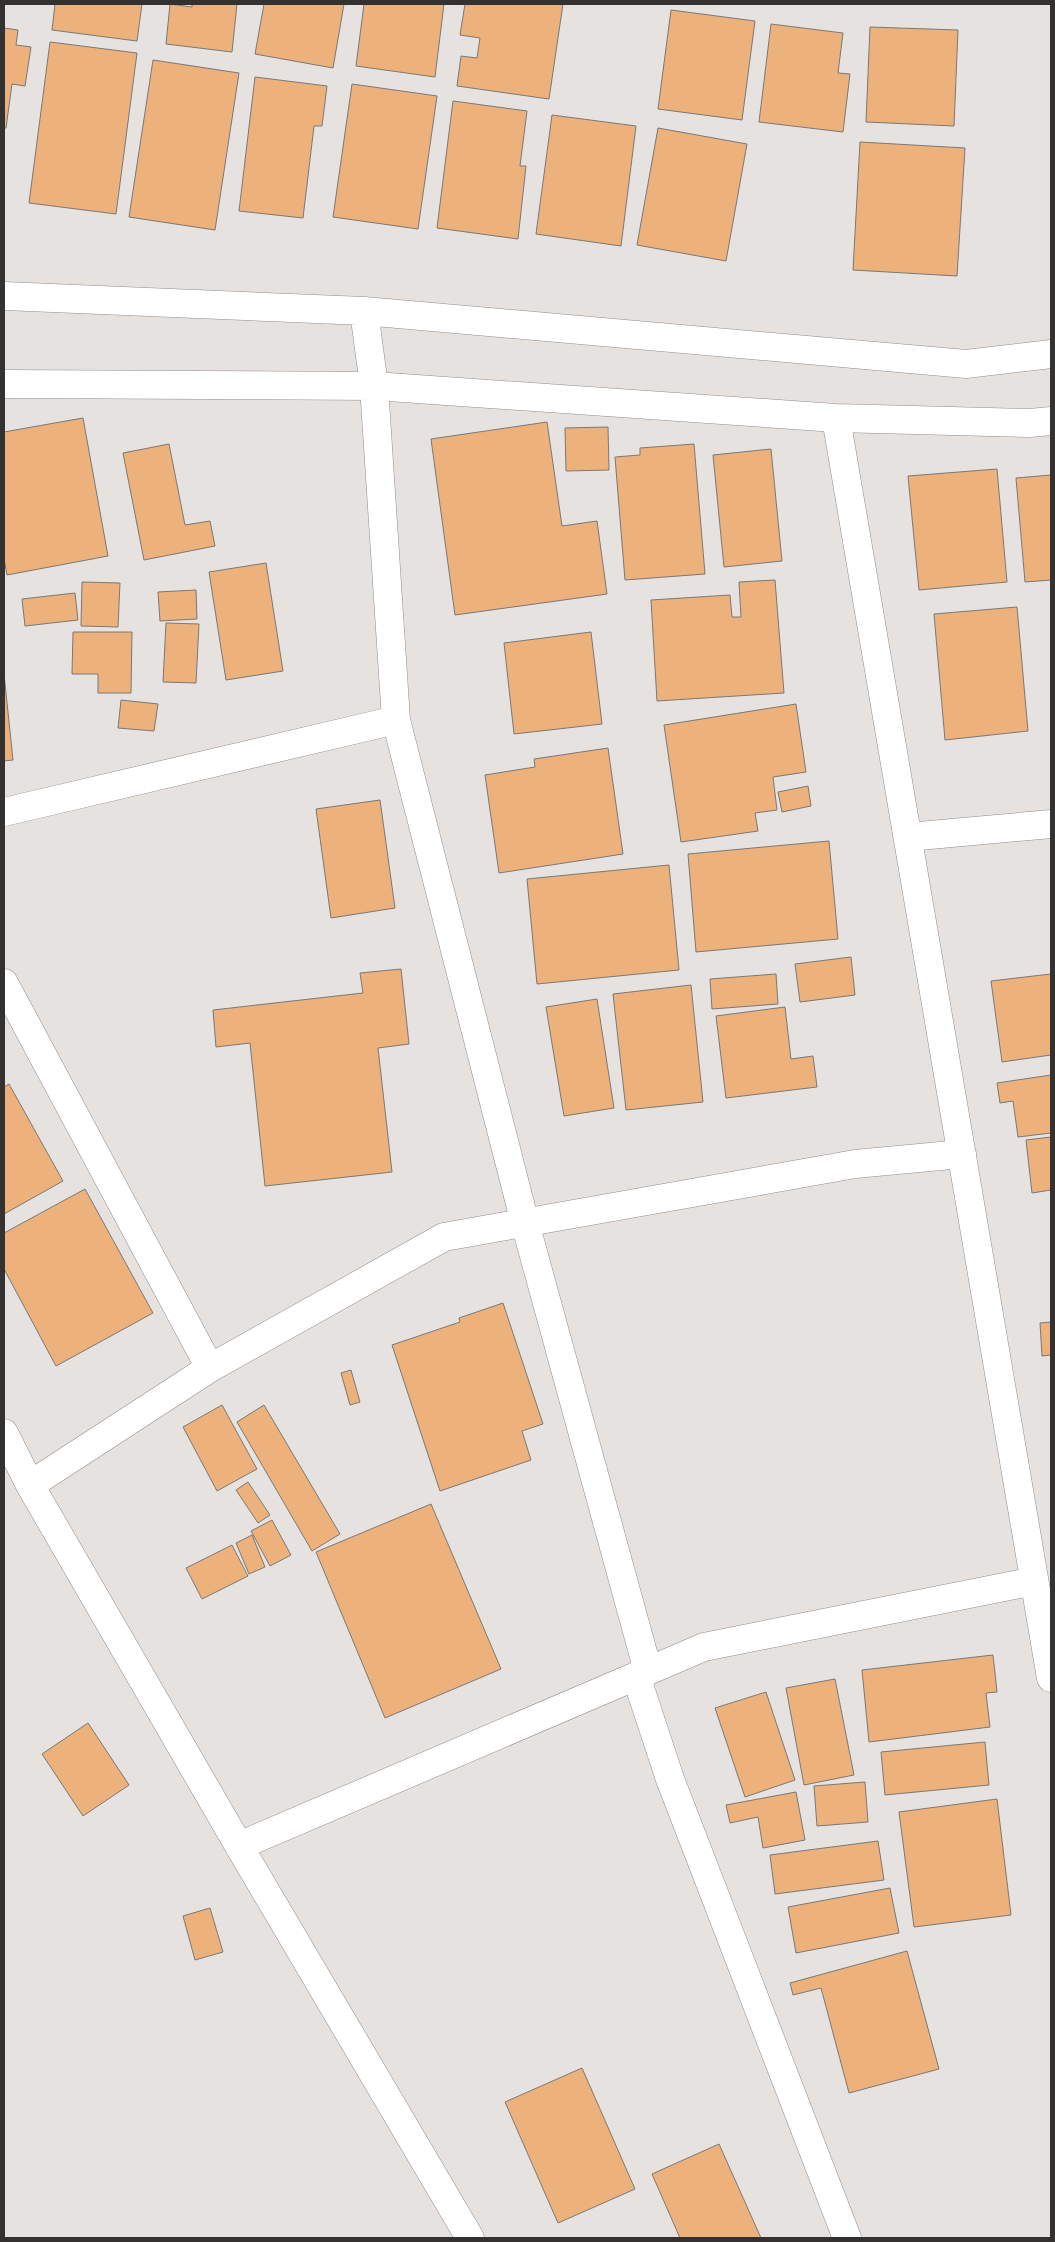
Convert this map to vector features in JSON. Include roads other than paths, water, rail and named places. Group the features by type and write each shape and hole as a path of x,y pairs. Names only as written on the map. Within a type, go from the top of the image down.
{"street":[{"path":"4,296 364,311 966,364 1051,354"},
{"path":"364,311 374,386 396,720 670,1779 847,2238"},
{"path":"4,384 374,386 836,418 1030,423 1051,421"},
{"path":"836,418 1034,1581 1047,1626 1051,1678"},
{"path":"4,812 396,720"},
{"path":"908,837 1051,824"},
{"path":"4,983 210,1368"},
{"path":"30,1485 210,1368 444,1237 855,1164 962,1154"},
{"path":"4,1433 30,1485 239,1846 470,2238"},
{"path":"239,1846 704,1647 1034,1581"}]}
